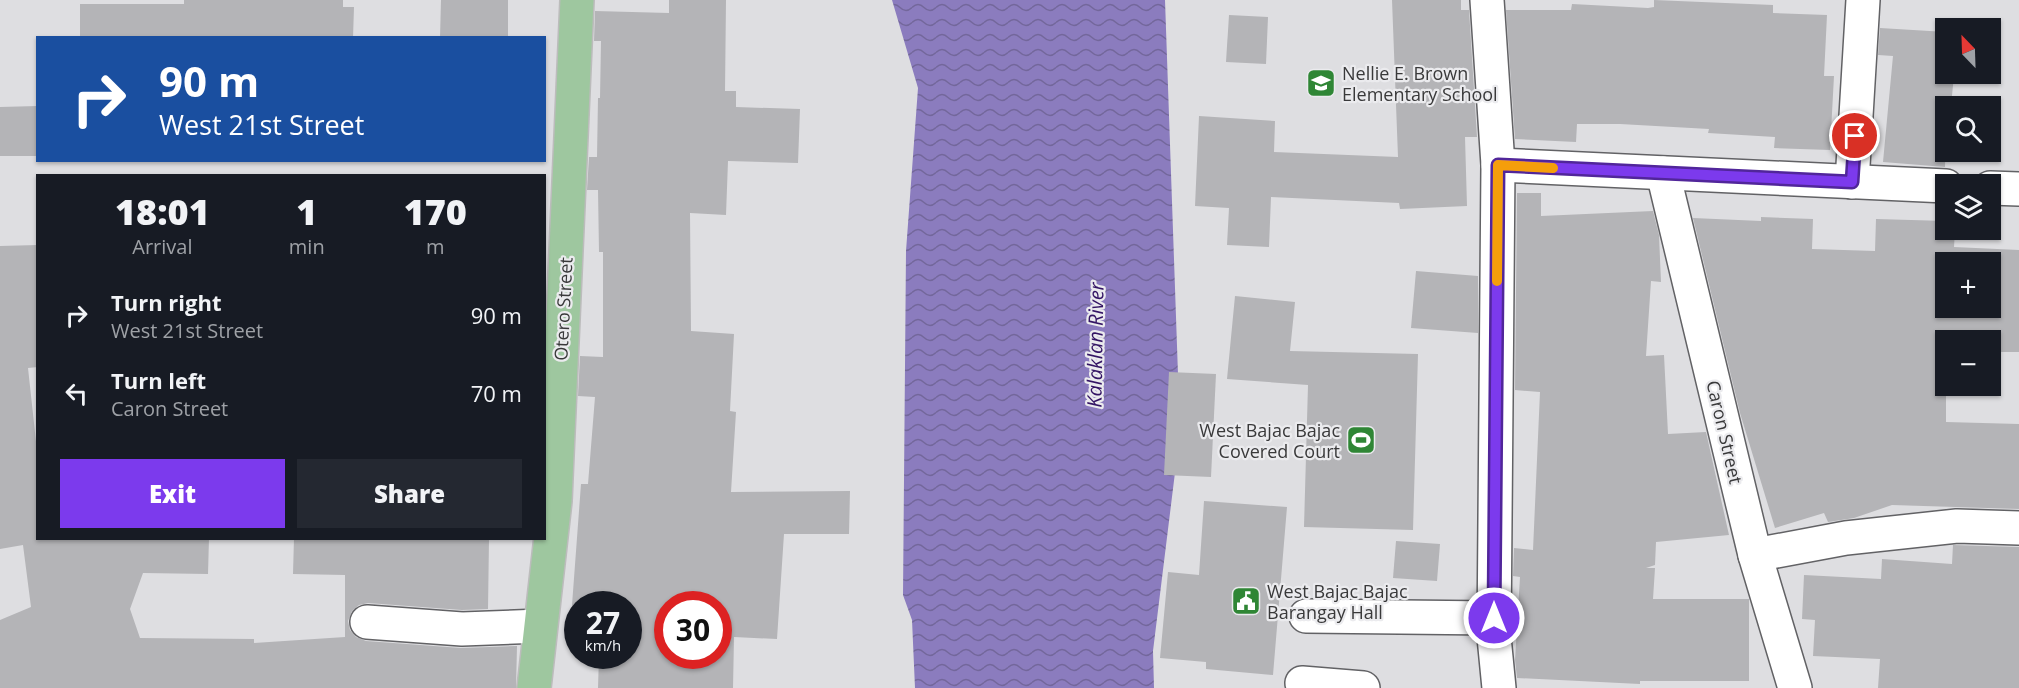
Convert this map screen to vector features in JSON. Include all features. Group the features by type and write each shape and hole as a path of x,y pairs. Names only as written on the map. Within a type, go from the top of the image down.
{"main road":[{"name":"Otero Street","path":"534,688 550,501 577,0"}],"street":[{"path":"1487,0 1498,165 1494,618 1499,688"},
{"path":"1852,182 1863,0"},
{"path":"1498,165 1935,186"},
{"name":"Caron Street","path":"1663,173 1755,555 1795,688"},
{"path":"2001,188 2019,189"},
{"path":"1755,555 1846,538 1957,526 2019,528"},
{"path":"1306,616 1494,618"},
{"path":"367,622 462,629 540,626"},
{"path":"1302,683 1363,688"}],"water":[{"name":"Kalaklan River","path":"892,0 1165,0 1180,432 1153,651 1154,688 915,688 912,620 903,595 906,251 918,88"}],"building":[{"path":"184,0 343,0 343,7 354,7 353,36 80,36 80,4 184,4"},
{"path":"441,0 508,0 508,36 440,36"},
{"path":"669,0 726,0 725,91 736,91 736,107 800,109 798,163 728,161 726,215 690,213 691,331 734,334 730,411 736,412 731,492 850,491 849,534 784,534 777,639 734,637 733,688 598,688 599,669 642,669 642,591 573,591 581,484 588,484 595,397 578,396 580,356 603,357 603,252 599,252 598,190 587,190 589,157 597,157 598,98 600,98 601,41 594,41 595,11 669,13"},
{"path":"1392,0 1461,0 1461,10 1469,10 1477,137 1465,137 1467,206 1400,209 1399,203 1271,197 1269,247 1227,245 1229,208 1195,206 1199,116 1275,121 1274,152 1398,157"},
{"path":"1654,0 1773,5 1773,13 1827,15 1824,76 1834,76 1830,150 1774,148 1775,137 1708,133 1709,129 1620,124 1577,124 1576,142 1515,139 1506,10 1571,10 1572,4 1648,8 1654,7"},
{"path":"1229,15 1268,17 1266,64 1226,62"},
{"path":"1880,28 1935,31 1935,84 1953,84 1952,96 1935,96 1935,162 1945,162 1945,167 1883,162 1893,56 1878,55"},
{"path":"36,106 36,156 0,156 0,107"},
{"path":"1517,193 1541,193 1541,216 1653,211 1659,235 1661,282 1651,281 1646,356 1664,355 1668,434 1706,432 1729,535 1656,542 1655,565 1646,568 1655,568 1653,599 1749,599 1749,681 1640,681 1640,684 1517,678 1515,660 1520,577 1513,576 1514,548 1533,550 1540,392 1515,390"},
{"path":"1761,217 1813,219 1812,249 1875,251 1876,219 1935,221 1935,240 1954,240 1954,247 2019,250 2019,352 2001,352 2001,330 1935,330 1935,396 1946,396 1946,422 2019,424 2019,509 1892,505 1854,518 1828,522 1824,513 1775,528 1740,413 1693,218 1761,221"},
{"path":"36,245 36,367 28,368 36,442 36,540 209,540 208,574 143,573 130,609 140,638 254,639 254,643 345,637 345,575 293,574 294,540 489,540 488,609 462,610 368,603 359,605 352,611 348,621 350,630 356,637 366,641 461,648 517,646 516,688 0,688 0,620 31,607 23,545 0,549 0,246"},
{"path":"1416,271 1478,276 1478,333 1411,328"},
{"name":"West Bajac Bajac Covered Court","path":"1235,296 1295,302 1290,351 1418,354 1413,530 1304,527 1308,385 1227,379"},
{"path":"1169,372 1216,374 1211,477 1164,475"},
{"path":"1204,501 1287,507 1273,675 1206,669 1206,662 1160,658 1168,572 1199,575"},
{"path":"1396,541 1440,544 1437,581 1393,578"},
{"path":"1953,545 2019,547 2019,688 1878,688 1880,659 1813,656 1815,620 1802,619 1804,575 1881,579 1882,559 1952,564"}],"slow traffic":[{"path":"1497,281 1498,165 1553,168"}],"place":[{"name":"Nellie E. Brown Elementary School","path":"1321,83"},
{"name":"West Bajac Bajac Covered Court","path":"1361,440"},
{"name":"West Bajac Bajac Barangay Hall","path":"1246,601"}],"route":[{"path":"1494,618 1498,165 1852,182 1855,136"}]}
